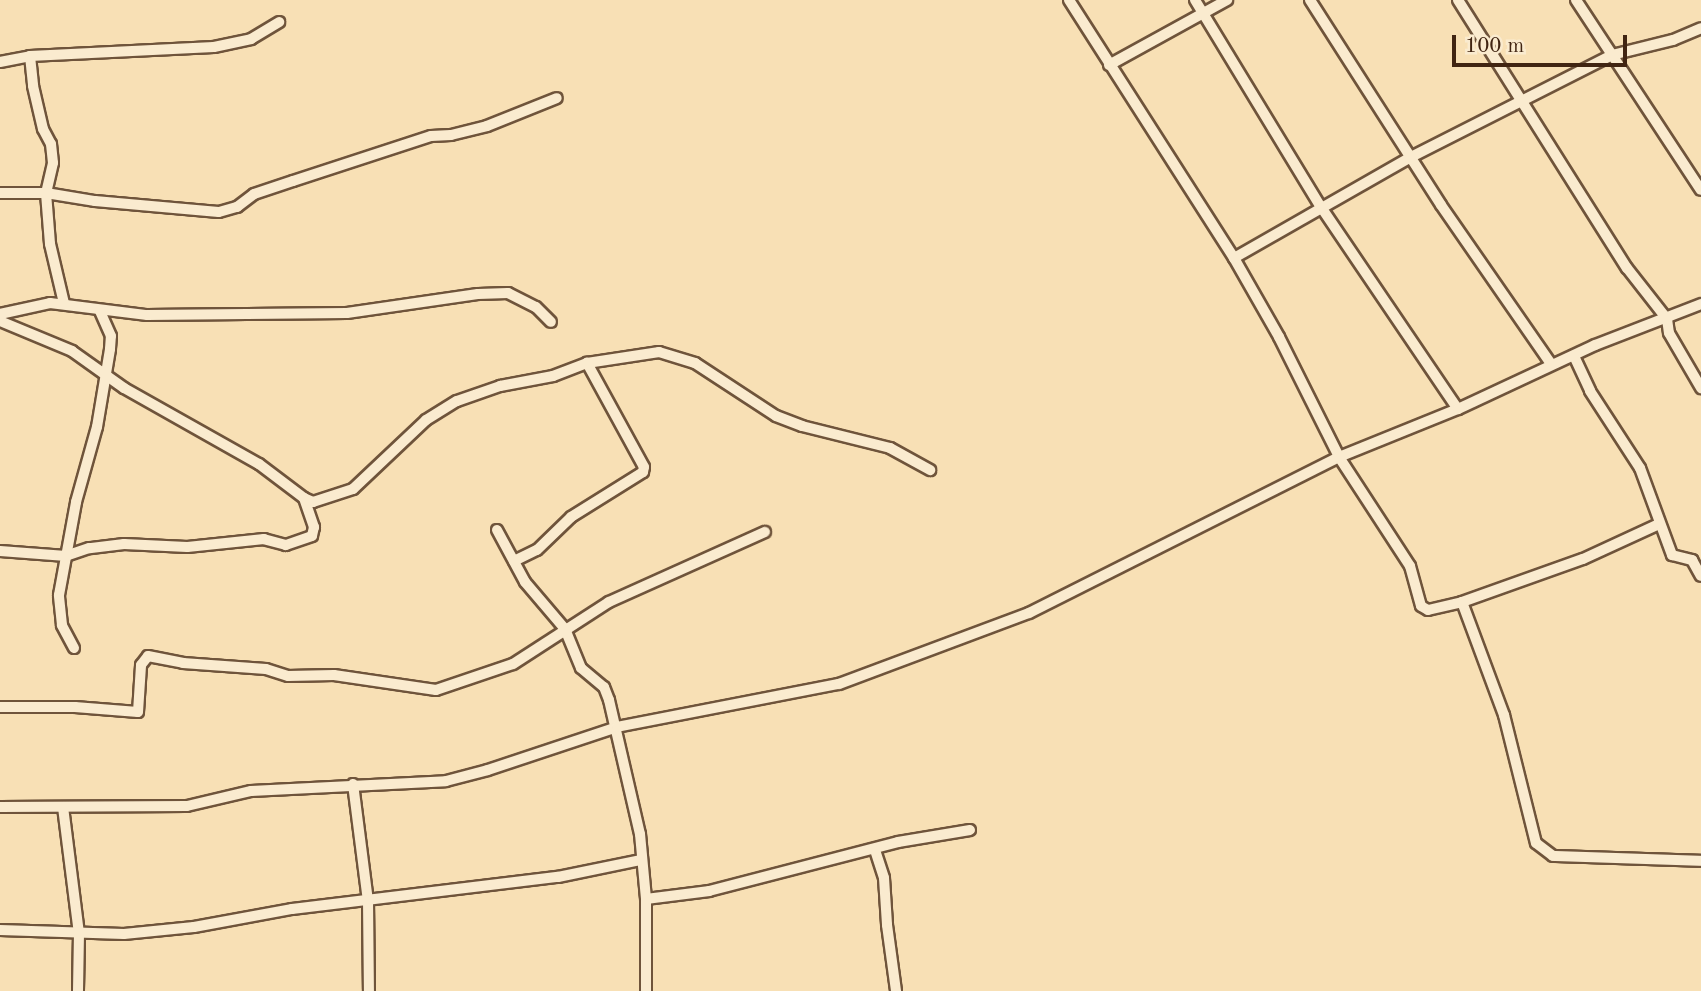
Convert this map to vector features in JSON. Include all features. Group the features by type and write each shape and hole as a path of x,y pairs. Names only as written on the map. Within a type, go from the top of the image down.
{"street":[{"path":"1069,0 1234,258 1279,337 1339,457 1410,566 1421,606 1428,610 1462,602 1583,559 1659,524"},
{"path":"1195,0 1321,207 1458,409"},
{"path":"1109,65 1227,0"},
{"path":"1310,0 1411,157 1551,364"},
{"path":"1458,0 1519,101 1627,268 1667,319 1669,333 1701,388"},
{"path":"1576,0 1701,190"},
{"path":"0,62 30,57 214,47 251,39 279,22"},
{"path":"1234,258 1411,157 1612,55 1673,40 1701,28"},
{"path":"30,57 33,86 43,130 51,144 53,163 46,193 50,244 64,303"},
{"path":"0,193 46,193 95,201 219,212 237,207 254,194 431,136 451,135 487,126 557,98"},
{"path":"0,314 50,303 159,316 347,313 478,294 508,293 536,307 551,322"},
{"path":"0,807 187,806 251,791 446,781 617,727 839,684 1029,613 1339,457 1458,409 1595,345 1701,304"},
{"path":"74,648 62,625 59,594 97,427 111,336 100,311"},
{"path":"0,321 72,351 104,373 259,464 313,502 353,489 426,420 457,401 500,386 553,376 587,363 659,352 695,363 776,416 802,426 890,448 930,470"},
{"path":"1574,356 1590,391 1640,468 1672,555 1692,560 1701,575"},
{"path":"514,561 537,550 572,517 643,472 644,467 587,363"},
{"path":"0,551 66,556 89,548 124,544 187,547 264,539 286,545 312,536 314,527 304,498"},
{"path":"497,530 526,582 565,629 581,668 604,687 617,727 640,834 640,860 646,899 646,991"},
{"path":"0,707 75,707 138,712 141,665 148,656 183,663 266,669 288,676 334,675 436,691 513,664 609,602 765,532"},
{"path":"1462,602 1504,715 1536,843 1553,856 1701,861"},
{"path":"353,784 368,901 369,991"},
{"path":"63,807 79,933 78,991"},
{"path":"646,899 709,891 898,842 970,830"},
{"path":"875,850 884,878 896,991"},
{"path":"0,930 102,935 148,932 292,909 558,877 640,860"}]}
